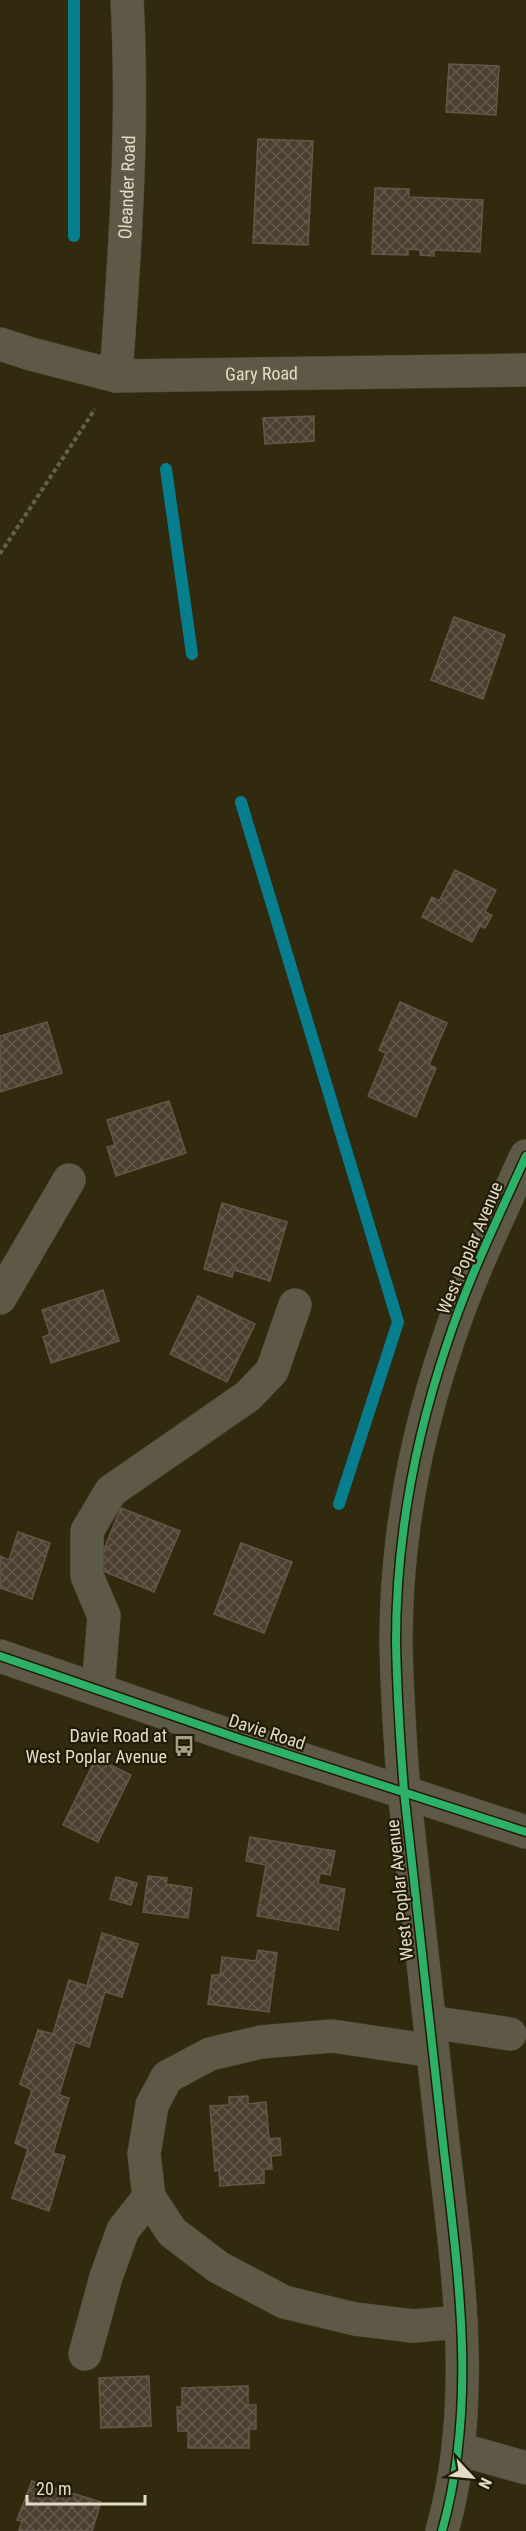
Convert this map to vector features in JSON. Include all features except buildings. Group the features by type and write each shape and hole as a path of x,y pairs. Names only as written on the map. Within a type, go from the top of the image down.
{"street":[{"name":"Oleander Road","path":"116,376 122,296 129,113 127,0"},
{"name":"Gary Road","path":"0,344 116,376 526,370"},
{"name":"West Poplar Avenue","path":"442,2531 459,2449 464,2388 461,2322 404,1791 398,1715 396,1639 402,1536 409,1492 432,1391 447,1343 480,1260 526,1156"},
{"path":"0,1298 69,1180"},
{"path":"98,1689 105,1616 87,1575 87,1531 111,1491 248,1396 272,1371 295,1305"},
{"name":"Davie Road","path":"0,1656 243,1740 404,1791 443,1807 526,1832"},
{"path":"461,2322 412,2326 356,2319 284,2302 218,2267 172,2232 149,2198 144,2154 152,2105 167,2077 210,2054 261,2042 332,2036 510,2034"},
{"path":"85,2354 106,2277 123,2230 149,2198"},
{"path":"459,2449 526,2468"}],"path":[{"path":"0,554 116,376"}],"waterway":[{"path":"74,0 74,236"},
{"path":"166,469 192,654"},
{"path":"241,802 398,1322 339,1504"}],"cycle path":[{"path":"442,2531 453,2482 460,2432 462,2333 454,2234 404,1791 396,1642 399,1566 417,1453 447,1344 464,1296 526,1156"},
{"path":"0,1656 243,1740 526,1832"}],"place":[{"name":"Davie Road at West Poplar Avenue","path":"184,1746"}]}
